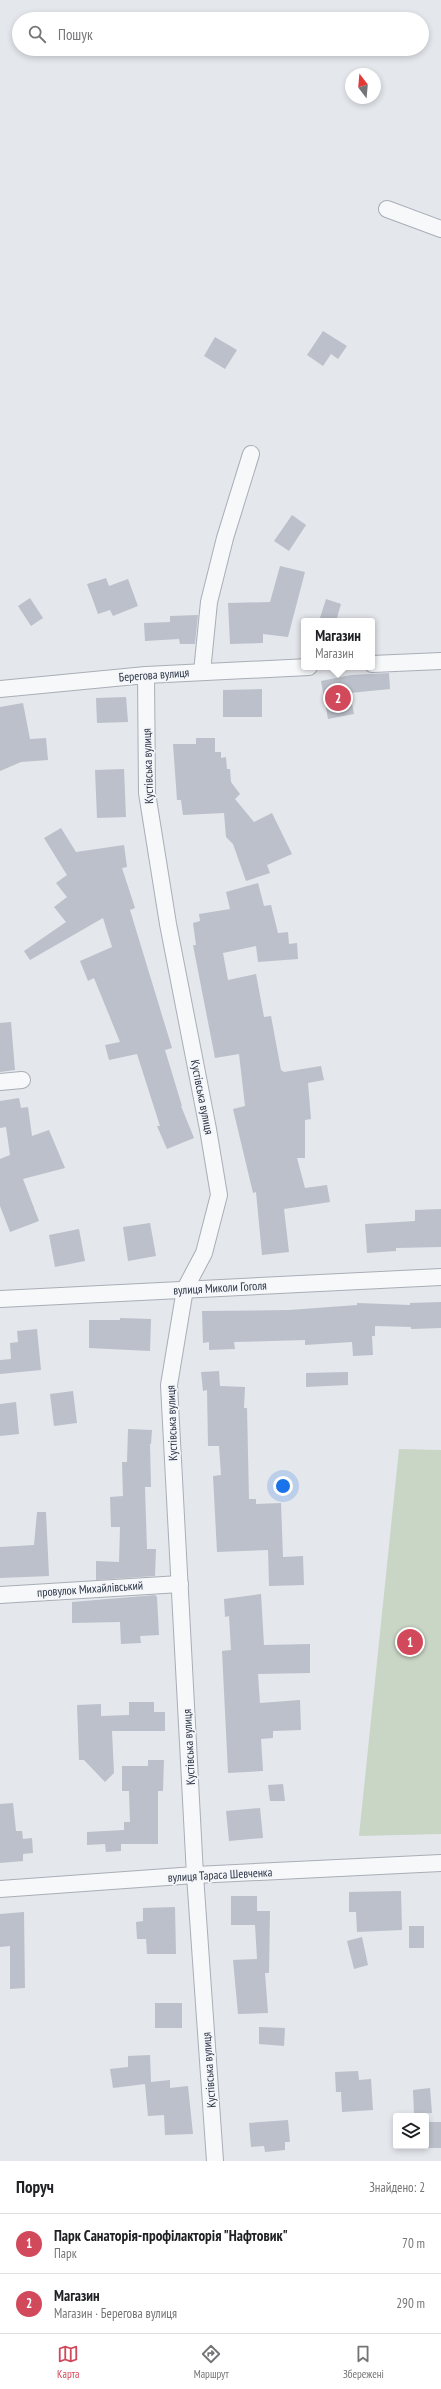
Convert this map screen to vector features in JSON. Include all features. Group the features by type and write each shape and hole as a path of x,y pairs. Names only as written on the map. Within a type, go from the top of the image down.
{"street":[{"path":"387,209 441,229"},
{"path":"202,672 209,602 225,538 251,454"},
{"path":"375,664 441,661"},
{"name":"Берегова вулиця","path":"0,689 146,675 301,667"},
{"name":"Кустівська вулиця","path":"146,675 146,793 168,924 208,1129 219,1195 204,1253 185,1289 169,1385 196,1875 215,2161"},
{"path":"0,1082 22,1080"},
{"name":"вулиця Миколи Гоголя","path":"0,1299 441,1277"},
{"name":"провулок Михайлівський","path":"0,1595 180,1584"},
{"name":"вулиця Тараса Шевченка","path":"0,1889 196,1875 441,1863"}],"green space":[{"path":"399,1449 441,1450 441,1834 359,1836"}],"building":[{"path":"323,331 347,346 338,359 331,354 323,366 307,355"},
{"path":"215,337 237,350 225,369 204,356"},
{"path":"292,515 306,525 289,551 274,541"},
{"path":"280,566 305,572 288,637 263,634 263,643 230,644 228,603 270,602"},
{"path":"106,578 109,586 128,579 138,606 113,616 110,610 98,614 87,584"},
{"path":"30,598 43,618 31,626 18,606"},
{"path":"326,599 341,604 337,618 320,618"},
{"path":"198,615 195,644 180,644 179,639 145,641 144,623 170,622 170,616"},
{"path":"389,673 390,689 350,693 354,714 328,719 321,681 351,675"},
{"path":"262,689 262,717 223,717 223,690"},
{"path":"126,697 128,722 97,723 96,698"},
{"path":"23,703 30,739 46,738 48,760 21,762 0,771 0,707"},
{"path":"196,738 215,738 215,752 221,752 221,758 226,757 227,769 230,769 231,782 240,794 235,799 254,822 272,813 292,854 267,865 270,873 246,881 233,844 226,837 224,813 183,815 181,800 177,800 173,744 196,744"},
{"path":"124,769 126,817 97,818 95,770"},
{"path":"61,828 76,852 124,845 127,867 122,868 135,908 130,910 172,1048 165,1050 181,1106 194,1138 167,1149 157,1126 160,1126 137,1054 109,1060 105,1045 120,1042 94,978 88,981 80,961 112,947 103,918 30,960 24,951 66,922 54,907 67,897 56,883 67,875 44,838"},
{"path":"258,883 264,906 271,905 278,933 288,932 289,944 297,943 298,959 258,962 256,946 223,953 228,980 256,974 264,1017 271,1016 281,1070 284,1072 321,1066 324,1080 308,1083 311,1119 305,1120 305,1158 297,1158 305,1188 327,1185 330,1202 284,1209 289,1252 262,1255 256,1192 253,1193 233,1109 245,1106 239,1054 215,1058 193,945 196,945 193,923 200,921 199,914 230,909 226,892"},
{"path":"11,1022 15,1070 0,1072 0,1023"},
{"path":"19,1098 21,1108 28,1107 32,1136 49,1130 65,1168 23,1179 39,1221 10,1232 0,1206 0,1159 10,1155 6,1127 0,1128 0,1101"},
{"path":"441,1209 441,1247 396,1248 396,1251 367,1253 365,1224 415,1221 415,1210"},
{"path":"150,1223 156,1256 128,1261 123,1227"},
{"path":"79,1229 85,1261 55,1267 49,1235"},
{"path":"441,1302 441,1328 411,1329 411,1327 375,1326 375,1336 372,1336 373,1355 353,1356 352,1342 305,1345 305,1340 234,1342 235,1349 209,1350 209,1342 203,1343 202,1311 289,1310 357,1305 357,1303 410,1305 410,1303"},
{"path":"120,1318 151,1319 150,1351 89,1348 89,1320 120,1320"},
{"path":"37,1329 41,1370 0,1374 0,1360 11,1359 10,1343 18,1342 17,1331"},
{"path":"219,1371 220,1386 245,1387 244,1408 247,1408 249,1499 256,1499 256,1504 281,1503 283,1557 303,1556 304,1585 269,1586 268,1550 217,1552 213,1476 221,1475 219,1446 208,1446 207,1390 203,1391 201,1372"},
{"path":"348,1372 348,1385 306,1387 306,1373"},
{"path":"73,1391 77,1423 54,1426 50,1394"},
{"path":"16,1402 19,1434 0,1436 0,1404"},
{"path":"128,1429 152,1430 150,1444 151,1487 145,1487 147,1549 156,1549 155,1576 96,1580 96,1561 119,1562 120,1527 111,1527 110,1497 123,1496 122,1462 127,1462"},
{"path":"37,1512 46,1512 49,1576 0,1578 0,1547 34,1545"},
{"path":"261,1594 264,1645 310,1644 310,1673 258,1674 260,1703 300,1700 301,1730 273,1731 273,1738 261,1739 263,1771 228,1773 222,1651 231,1650 229,1616 225,1617 224,1599"},
{"path":"155,1595 157,1597 159,1635 140,1636 141,1643 121,1644 120,1622 72,1623 72,1602"},
{"path":"129,1702 154,1702 154,1712 165,1712 165,1731 112,1731 114,1773 105,1782 84,1760 79,1760 77,1705 101,1704 101,1716 129,1715"},
{"path":"148,1760 164,1760 163,1791 158,1791 158,1844 121,1844 121,1851 106,1852 105,1844 87,1845 87,1832 124,1830 124,1822 130,1822 129,1791 122,1791 122,1766 148,1766"},
{"path":"283,1784 285,1801 270,1801 268,1785"},
{"path":"13,1803 16,1831 22,1831 23,1839 32,1838 33,1853 23,1854 23,1861 0,1863 0,1804"},
{"path":"260,1808 263,1838 229,1841 226,1811"},
{"path":"401,1891 402,1930 357,1932 356,1912 349,1912 349,1892"},
{"path":"231,1896 257,1896 257,1911 270,1911 269,1973 265,1973 268,2013 238,2014 233,1960 257,1959 255,1925 231,1925"},
{"path":"175,1907 176,1954 147,1954 146,1939 137,1939 136,1922 143,1921 143,1908"},
{"path":"24,1912 25,1988 10,1989 10,1946 0,1947 0,1914"},
{"path":"409,1926 424,1926 424,1948 409,1948"},
{"path":"362,1937 368,1965 354,1969 347,1941"},
{"path":"155,2003 182,2003 182,2028 155,2028"},
{"path":"259,2027 285,2028 284,2046 259,2044"},
{"path":"150,2055 151,2082 170,2080 170,2088 188,2086 193,2134 165,2135 164,2115 148,2116 145,2084 113,2088 110,2069 128,2067 128,2056"},
{"path":"358,2071 359,2080 371,2079 373,2110 342,2112 341,2092 336,2092 335,2072"},
{"path":"430,2088 432,2113 414,2113 413,2090"},
{"path":"288,2120 290,2142 285,2142 285,2150 265,2152 264,2146 251,2147 249,2123"},
{"path":"429,2122 441,2122 441,2148 429,2148"}],"place":[{"name":"Магазин","path":"338,698"},
{"name":"Парк Санаторія-профілакторія \"Нафтовик\"","path":"410,1642"}]}
